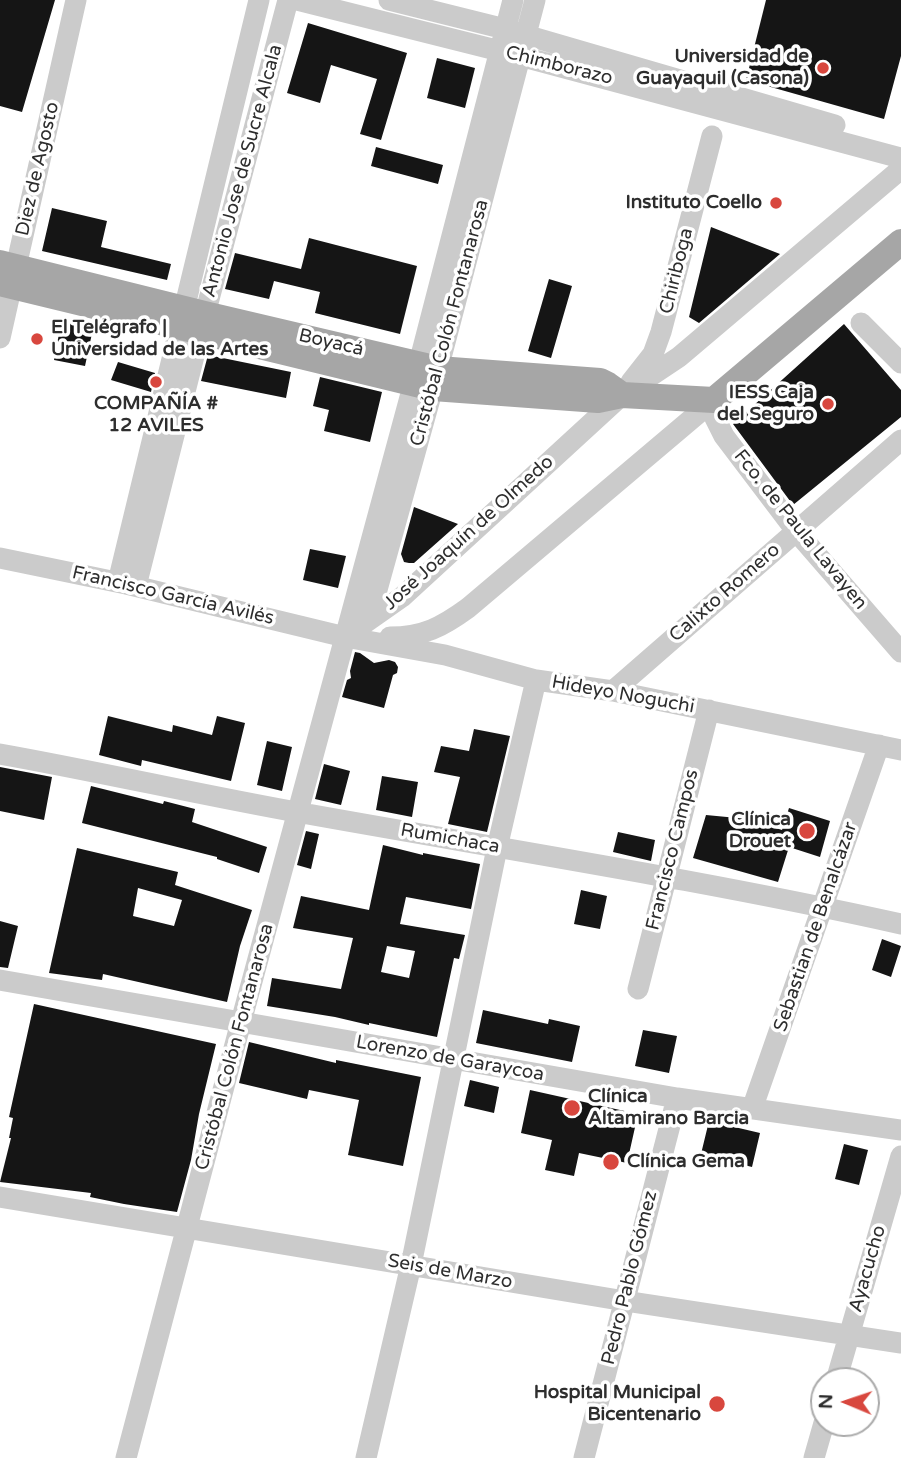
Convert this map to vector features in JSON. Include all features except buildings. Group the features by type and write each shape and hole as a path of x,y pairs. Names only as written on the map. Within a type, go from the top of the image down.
{"main road":[{"name":"José Joaquín de Olmedo","path":"714,400 901,242"},
{"name":"Boyacá","path":"7,275 426,376 600,381 622,395 714,400"}],"street":[{"name":"Diez de Agosto","path":"0,338 7,275 76,0"},
{"name":"Antonio Jose de Sucre Alcala","path":"127,584 192,320 259,0"},
{"name":"Antonio Jose de Sucre Alcala","path":"192,320 288,0"},
{"name":"Chimborazo","path":"298,0 515,47 901,144"},
{"name":"Chimborazo","path":"389,0 505,29 515,47 649,90 901,158"},
{"path":"505,29 513,0"},
{"name":"Cristóbal Colón Fontanarosa","path":"126,1458 345,637 426,376 515,47 535,0"},
{"name":"Chiriboga","path":"622,395 653,354 657,344 712,136"},
{"name":"José Joaquín de Olmedo","path":"345,637 402,597 622,395 679,357 901,169"},
{"path":"861,323 901,363"},
{"name":"José Joaquín de Olmedo","path":"345,637 407,637 430,631 449,621 468,608 714,400"},
{"name":"Fco. de Paula Lavayen","path":"714,400 715,418 719,427 796,531 901,652"},
{"name":"Calixto Romero","path":"613,691 901,440"},
{"name":"Francisco García Avilés","path":"0,558 127,584 345,637"},
{"name":"Hideyo Noguchi","path":"345,637 445,655 536,680 613,691 901,750"},
{"path":"366,1458 411,1265 497,848 536,680"},
{"name":"Francisco Campos","path":"638,989 709,710"},
{"name":"Sebastian de Benalcázar","path":"752,1109 879,746"},
{"name":"Rumichaca","path":"0,754 299,813 666,877 901,924"},
{"name":"Lorenzo de Garaycoa","path":"0,980 677,1098 901,1130"},
{"name":"Pedro Pablo Gómez","path":"584,1458 677,1098"},
{"name":"Ayacucho","path":"840,1367 901,1156"},
{"name":"Seis de Marzo","path":"0,1197 625,1301 901,1343"},
{"path":"814,1458 820,1437"}],"place":[{"name":"Universidad de Guayaquil (Casona)","path":"823,68"},
{"name":"Instituto Coello","path":"776,203"},
{"name":"El Telégrafo | Universidad de las Artes","path":"37,339"},
{"name":"COMPAÑÍA # 12 AVILES","path":"156,382"},
{"name":"IESS Caja del Seguro","path":"828,404"},
{"name":"Clínica Drouet","path":"807,831"},
{"name":"Clínica Altamirano Barcia","path":"572,1108"},
{"name":"Clínica Gema","path":"611,1162"},
{"name":"Hospital Municipal Bicentenario","path":"717,1404"}]}
